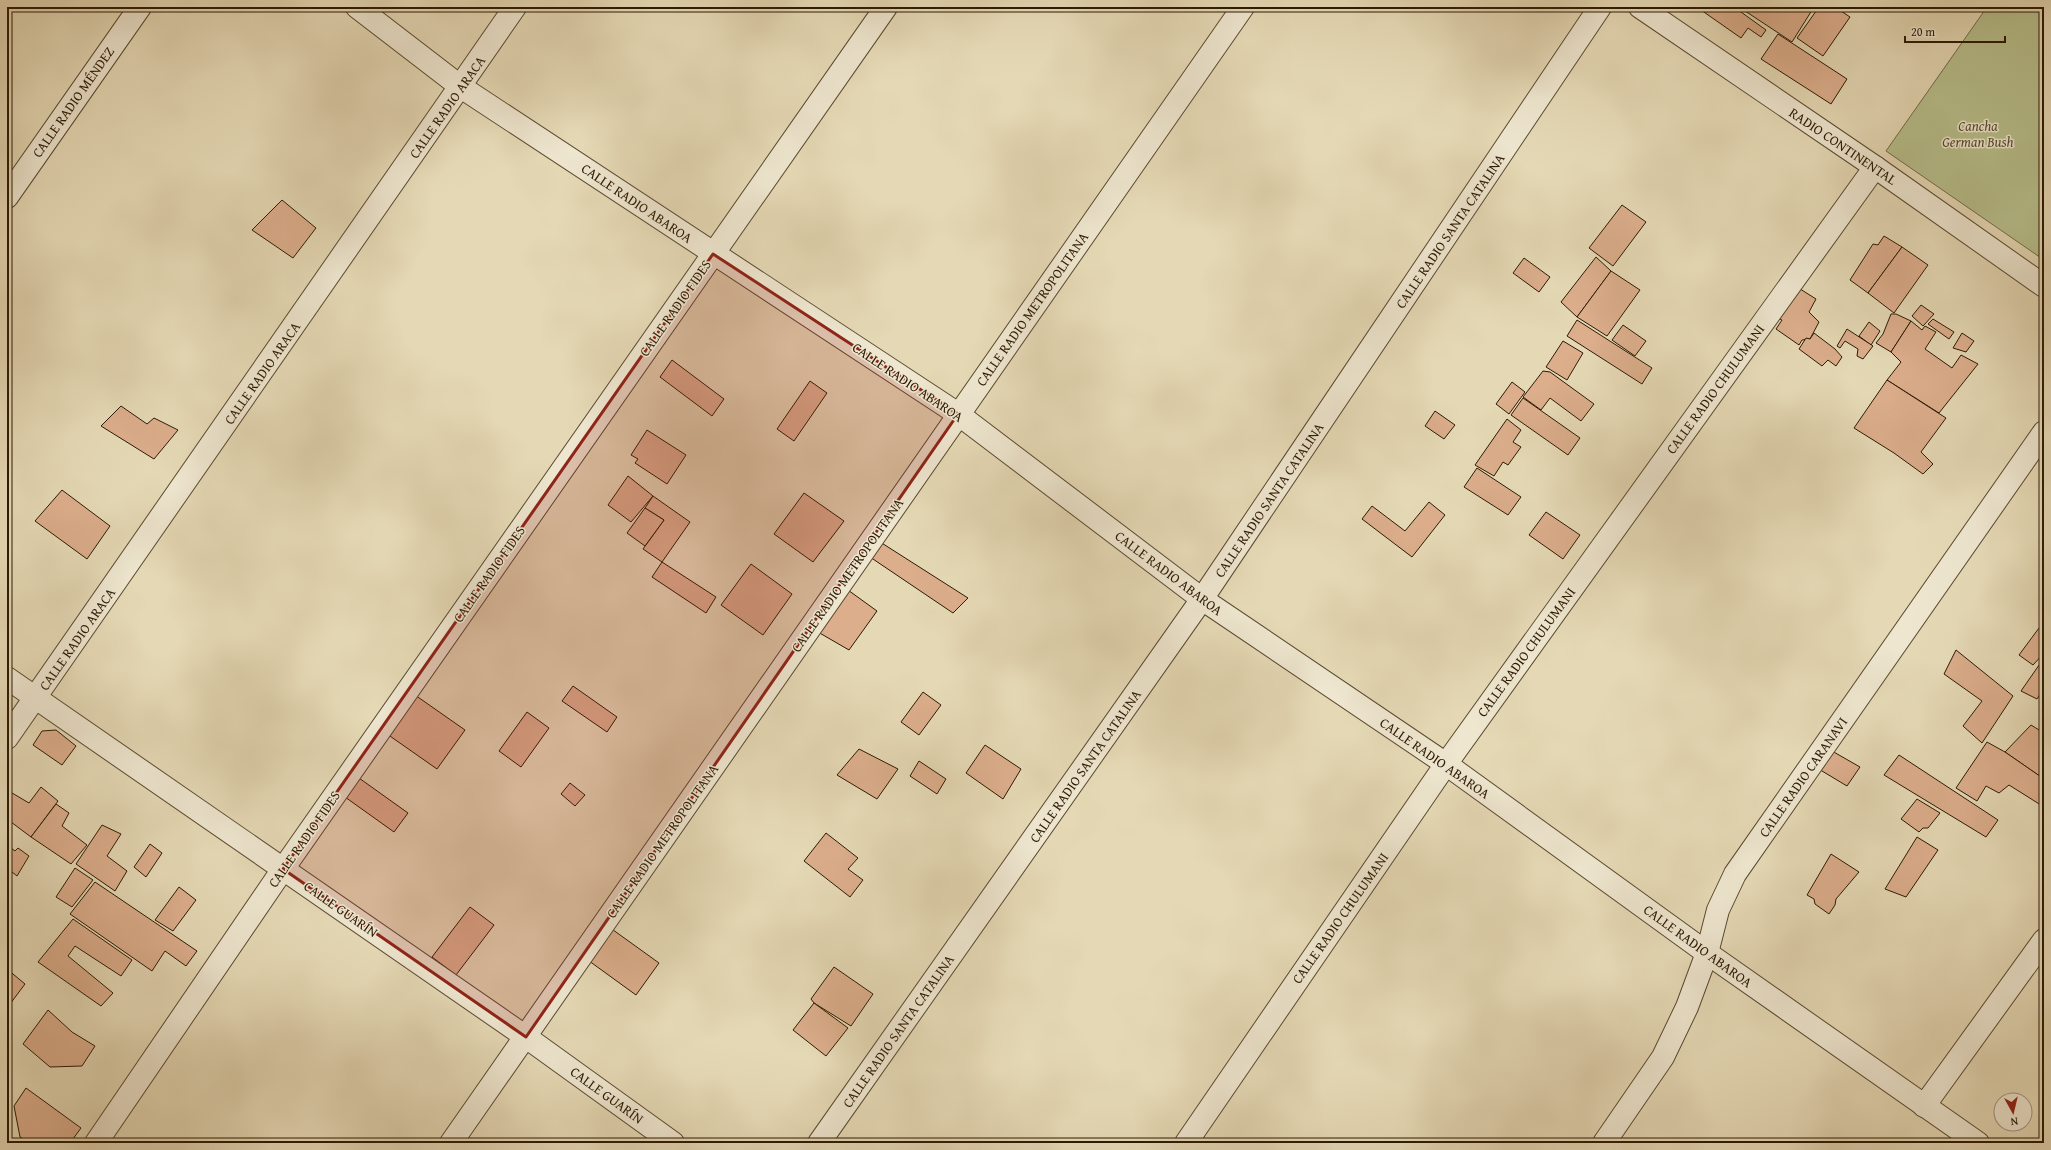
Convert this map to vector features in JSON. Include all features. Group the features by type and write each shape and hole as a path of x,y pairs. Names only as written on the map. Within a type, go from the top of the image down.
{"street":[{"name":"CALLE RADIO MÉNDEZ","path":"7,197 140,7"},
{"name":"CALLE RADIO ABAROA","path":"357,7 461,86 713,254 958,414 1202,599 1446,764 1707,953 1978,1143"},
{"name":"CALLE RADIO ARACA","path":"7,738 515,7"},
{"name":"CALLE RADIO FIDES","path":"96,1143 283,869 886,7"},
{"name":"CALLE RADIO METROPOLITANA","path":"451,1143 1243,7"},
{"name":"CALLE RADIO SANTA CATALINA","path":"819,1143 1202,599 1600,7"},
{"name":"RADIO CONTINENTAL","path":"1640,7 1875,167 2044,286"},
{"name":"CALLE RADIO CHULUMANI","path":"1186,1143 1446,764 1875,167"},
{"name":"CALLE RADIO CARANAVI","path":"1604,1143 1663,1057 1687,1007 1707,953 1718,910 1735,874 2044,432"},
{"name":"CALLE GUARÍN","path":"7,678 35,699 526,1037 673,1143"},
{"path":"1924,1106 2044,940"}],"highlighted area":[{"path":"713,254 958,414 526,1037 283,869"}],"green space":[{"name":"Cancha German Bush","path":"1987,7 2044,7 2044,260 1886,151"}],"building":[{"path":"1704,7 1734,7 1766,30 1761,37 1748,28 1741,38 1701,10"},
{"path":"1739,7 1814,7 1792,42"},
{"path":"1819,7 1835,7 1850,17 1823,56 1797,38"},
{"path":"1778,34 1847,79 1831,104 1761,59"},
{"path":"282,200 316,228 293,258 252,230"},
{"path":"1622,205 1646,222 1613,266 1589,248"},
{"path":"1884,236 1902,247 1868,293 1850,280 1873,244 1878,245"},
{"path":"1902,247 1928,265 1894,313 1868,293"},
{"path":"1596,257 1611,271 1577,317 1561,302"},
{"path":"1524,258 1550,277 1539,292 1513,273"},
{"path":"1611,271 1640,290 1607,336 1577,317"},
{"path":"1797,287 1816,299 1809,312 1819,322 1810,339 1802,340 1799,345 1776,329 1782,320 1778,318"},
{"path":"1921,305 1934,314 1923,326 1912,316"},
{"path":"1891,314 1896,314 1911,321 1891,352 1876,343 1883,334"},
{"path":"1933,319 1954,332 1949,339 1928,324"},
{"path":"1577,320 1652,368 1642,384 1567,336"},
{"path":"1911,321 1922,330 1925,326 1936,332 1925,349 1952,368 1961,355 1978,364 1939,413 1887,380 1901,362 1891,352"},
{"path":"1869,322 1880,331 1871,345 1859,336"},
{"path":"1623,325 1646,341 1635,356 1612,340"},
{"path":"1847,329 1873,346 1863,359 1857,356 1858,349 1845,341 1840,348 1837,346"},
{"path":"1814,333 1835,349 1842,357 1836,366 1828,360 1822,366 1799,349 1806,338 1810,339"},
{"path":"1962,333 1974,341 1966,352 1953,348"},
{"path":"1563,341 1583,353 1567,380 1546,367"},
{"path":"672,360 724,399 712,416 660,377"},
{"path":"1543,371 1550,372 1594,404 1581,421 1550,398 1541,410 1523,397"},
{"path":"1887,380 1946,418 1921,452 1933,464 1923,474 1894,453 1854,428"},
{"path":"810,381 827,393 794,441 777,429"},
{"path":"1512,382 1525,392 1509,414 1496,404"},
{"path":"1523,398 1580,438 1568,455 1511,415"},
{"path":"121,406 147,424 154,418 178,430 154,459 101,426"},
{"path":"1435,411 1455,425 1444,439 1425,426"},
{"path":"1507,419 1521,430 1513,442 1521,447 1508,465 1503,462 1494,476 1475,465"},
{"path":"647,430 686,455 667,484 635,463 638,459 631,455"},
{"path":"1477,468 1521,497 1508,515 1464,487"},
{"path":"628,476 653,496 631,522 608,505"},
{"path":"62,490 110,526 87,559 35,521"},
{"path":"804,493 844,521 813,562 774,534"},
{"path":"653,496 690,522 662,562 643,549 664,520 645,508"},
{"path":"1429,502 1445,515 1412,557 1362,519 1372,506 1405,531"},
{"path":"645,508 664,520 645,546 627,533"},
{"path":"1546,512 1580,535 1563,559 1529,535"},
{"path":"877,540 968,598 953,613 867,555"},
{"path":"662,562 716,597 706,613 652,577"},
{"path":"751,564 792,594 763,635 721,605"},
{"path":"841,585 877,611 849,650 811,628"},
{"path":"2039,628 2044,633 2044,653 2033,665 2019,655"},
{"path":"1956,650 2013,696 1982,743 1963,726 1982,701 1944,674"},
{"path":"2044,658 2044,688 2037,699 2021,691"},
{"path":"573,686 617,717 607,732 562,701"},
{"path":"923,692 941,705 919,735 901,722"},
{"path":"415,695 465,730 437,769 387,734"},
{"path":"527,712 549,728 521,767 499,751"},
{"path":"2031,725 2044,733 2044,779 2005,752"},
{"path":"56,730 76,746 62,765 33,745 42,731"},
{"path":"1987,742 2005,752 2044,779 2044,807 2009,785 1999,793 1986,786 1977,801 1956,788"},
{"path":"985,745 1021,769 1003,799 966,773"},
{"path":"859,749 898,769 877,799 837,775"},
{"path":"1832,751 1860,767 1847,786 1817,768"},
{"path":"1899,755 1998,820 1986,837 1884,775"},
{"path":"919,761 946,779 937,794 910,776"},
{"path":"359,778 408,813 394,832 345,797"},
{"path":"570,783 585,795 575,806 561,794"},
{"path":"41,787 58,801 31,837 7,819 7,790 29,803"},
{"path":"1917,799 1940,813 1928,828 1923,828 1919,832 1901,819"},
{"path":"56,804 69,813 62,826 87,845 71,864 31,837"},
{"path":"102,825 121,834 107,856 127,871 115,891 76,864"},
{"path":"826,833 858,858 848,869 863,880 850,897 804,861"},
{"path":"1917,837 1938,850 1906,897 1885,889"},
{"path":"150,844 162,853 146,877 134,867"},
{"path":"7,845 15,851 18,848 29,856 17,876 7,868"},
{"path":"1831,854 1859,872 1836,899 1835,905 1829,914 1815,904 1814,899 1807,895"},
{"path":"75,868 93,880 72,907 56,897"},
{"path":"95,882 197,951 186,966 165,951 152,971 70,914"},
{"path":"179,887 196,900 173,931 155,920"},
{"path":"470,907 494,925 456,975 432,957"},
{"path":"73,919 132,960 121,976 75,946 68,956 113,993 101,1006 38,962"},
{"path":"609,927 659,963 636,995 585,958"},
{"path":"834,967 873,994 851,1026 814,1003 811,999"},
{"path":"7,969 25,984 7,1008"},
{"path":"814,1003 848,1028 826,1056 793,1030"},
{"path":"48,1010 72,1032 95,1046 82,1066 50,1067 23,1044"},
{"path":"26,1088 81,1128 70,1143 30,1143 20,1137 14,1106"}]}
